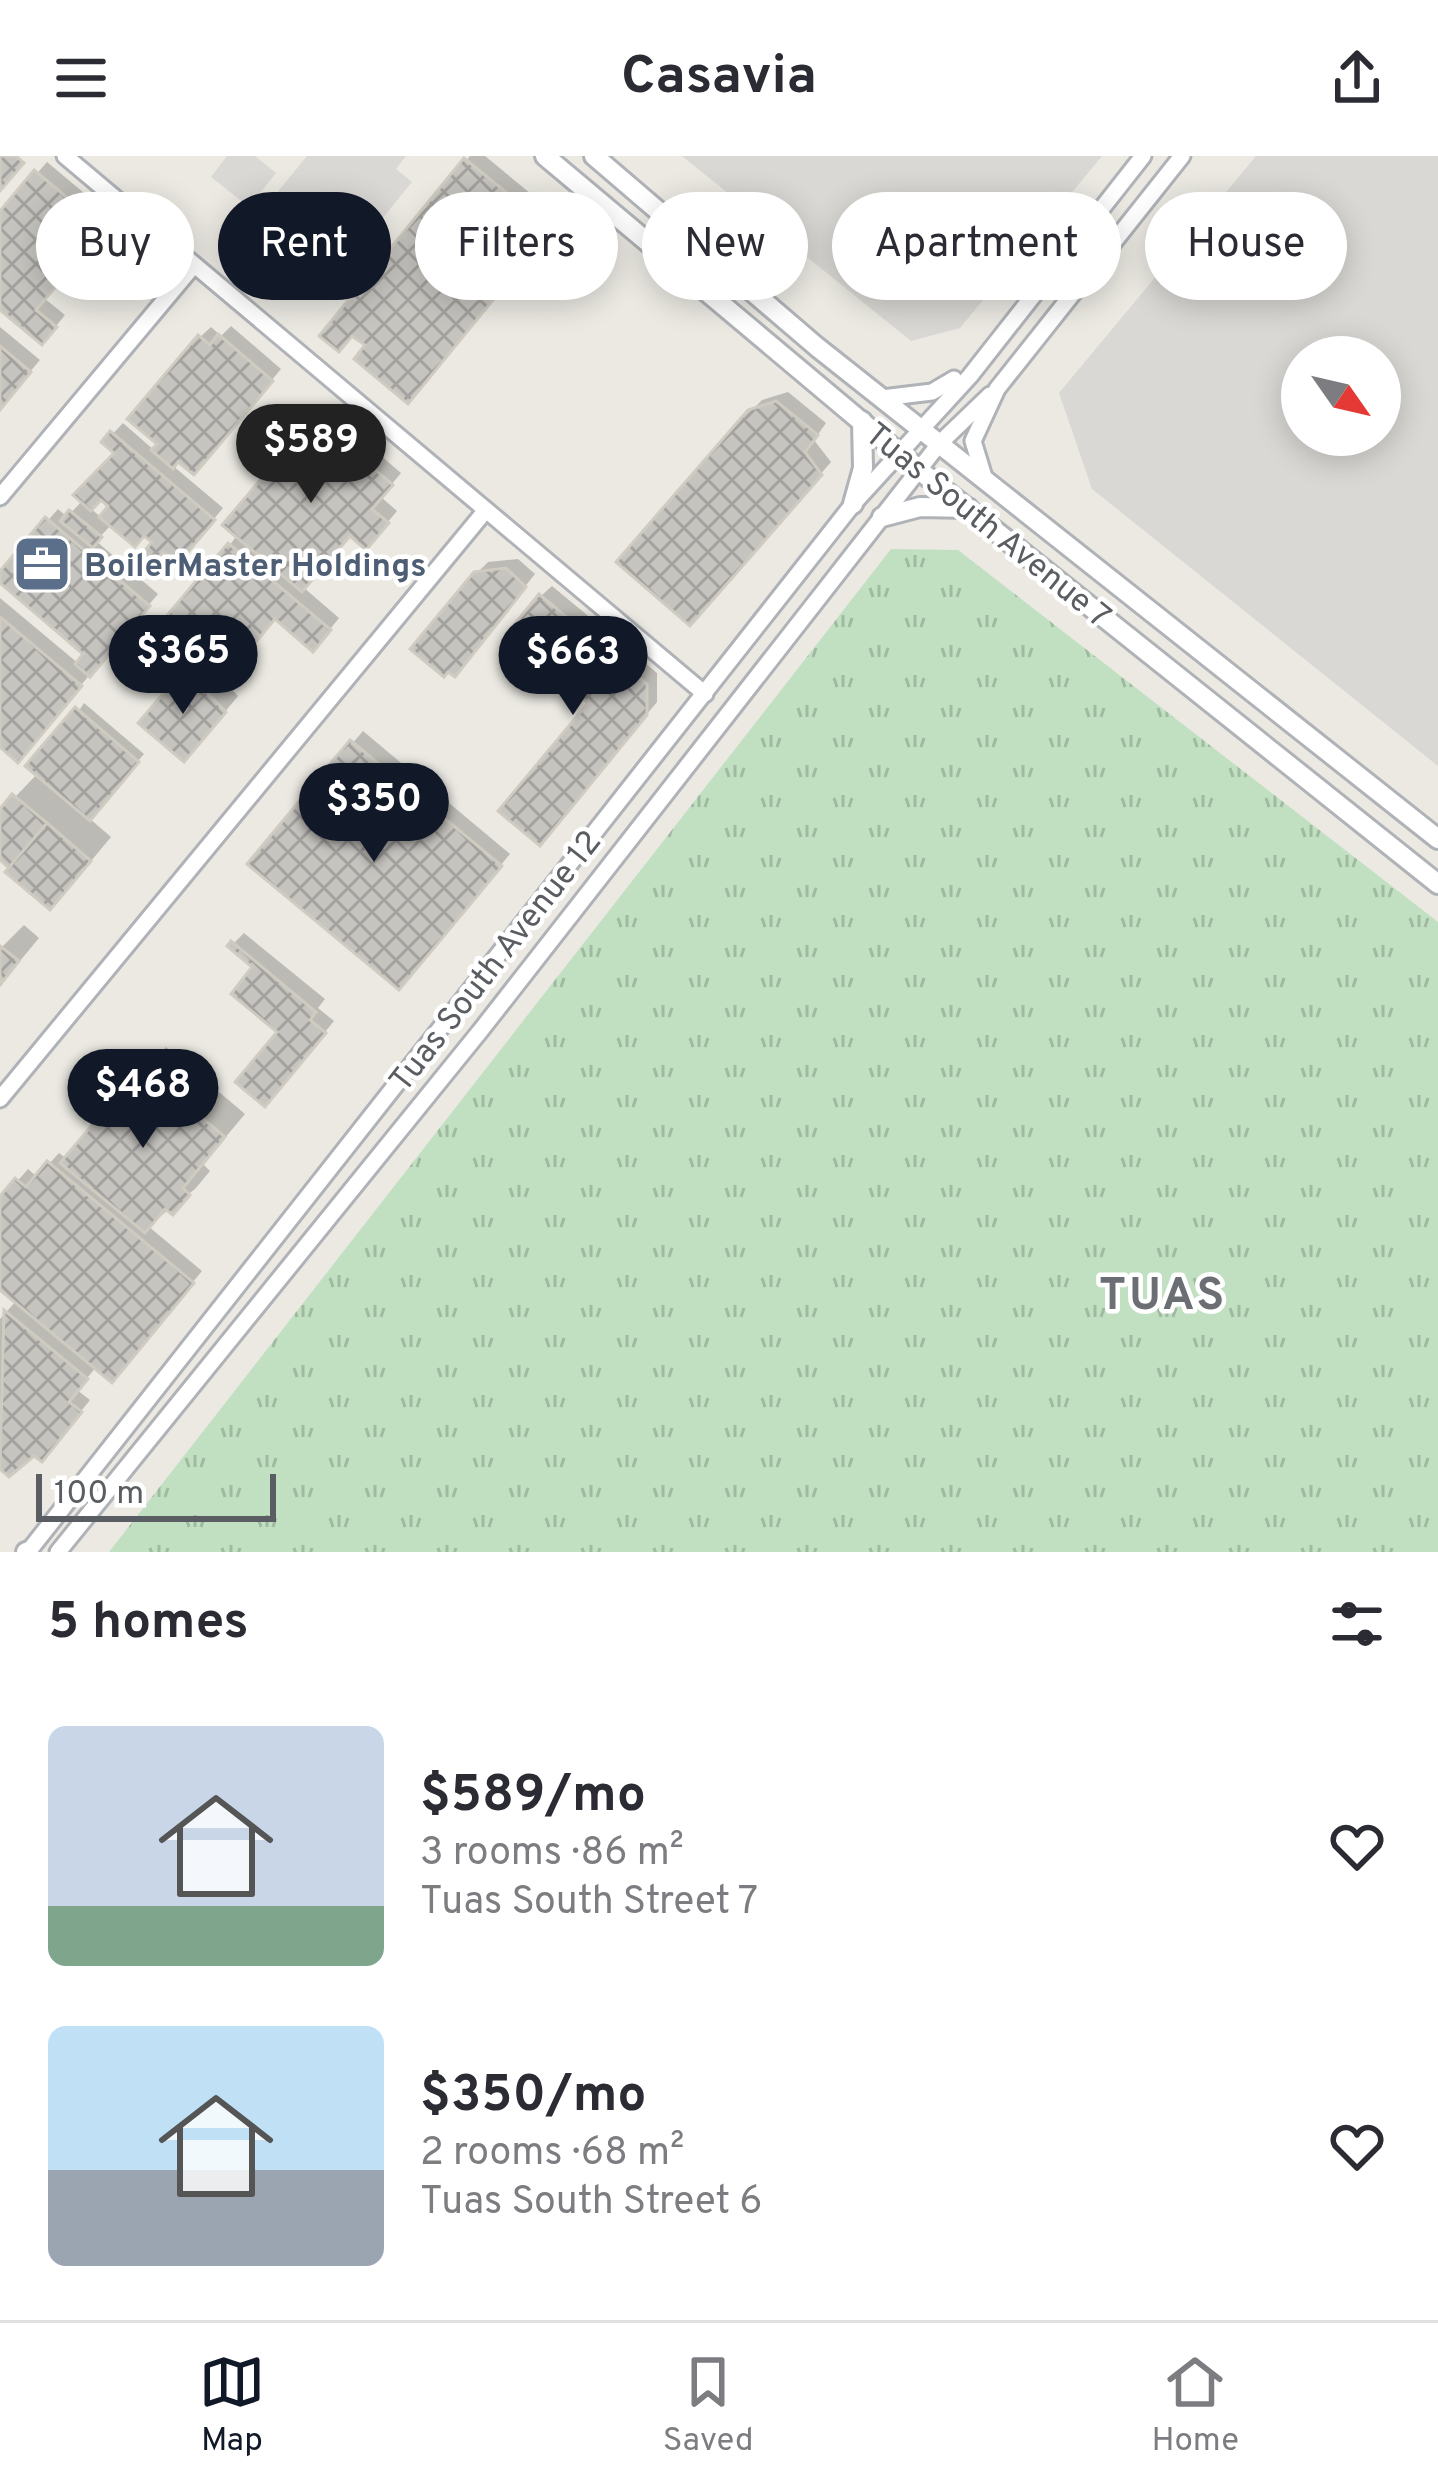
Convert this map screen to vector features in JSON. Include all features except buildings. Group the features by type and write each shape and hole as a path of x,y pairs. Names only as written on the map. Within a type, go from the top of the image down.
{"street":[{"path":"65,156 108,192"},
{"name":"Tuas South Avenue 7","path":"545,156 919,470 1438,884"},
{"name":"Tuas South Avenue 7","path":"595,156 920,429 1438,839"},
{"name":"Tuas South Avenue 12","path":"27,1552 853,504 970,376 1143,156"},
{"name":"Tuas South Avenue 12","path":"58,1552 481,1030 939,443 994,392 1182,156"},
{"path":"194,265 705,694"},
{"path":"0,496 165,300"},
{"path":"882,398 944,388 983,354"},
{"path":"970,376 977,390 994,392 973,441 986,481"},
{"path":"853,504 863,468 862,421"},
{"path":"882,517 920,508 968,508"},
{"path":"0,1100 486,510"}],"shaded area":[{"path":"227,156 255,156 276,173 261,192 230,192 211,177"},
{"path":"307,156 406,156 396,169 412,182 391,208 391,192 278,192"},
{"path":"682,156 1102,156 1072,192 832,192 832,277 808,258 808,192 727,192"},
{"path":"1256,156 1438,156 1438,766 1092,489 1059,393 1145,290 1145,300 1347,300 1347,192 1226,192"},
{"path":"860,300 983,300 960,328 911,341"}],"green space":[{"path":"891,549 958,550 1438,922 1438,1552 109,1552"}],"place":[{"name":"BoilerMaster Holdings","path":"42,564"}],"district":[{"name":"TUAS","path":"1163,1293"}]}
